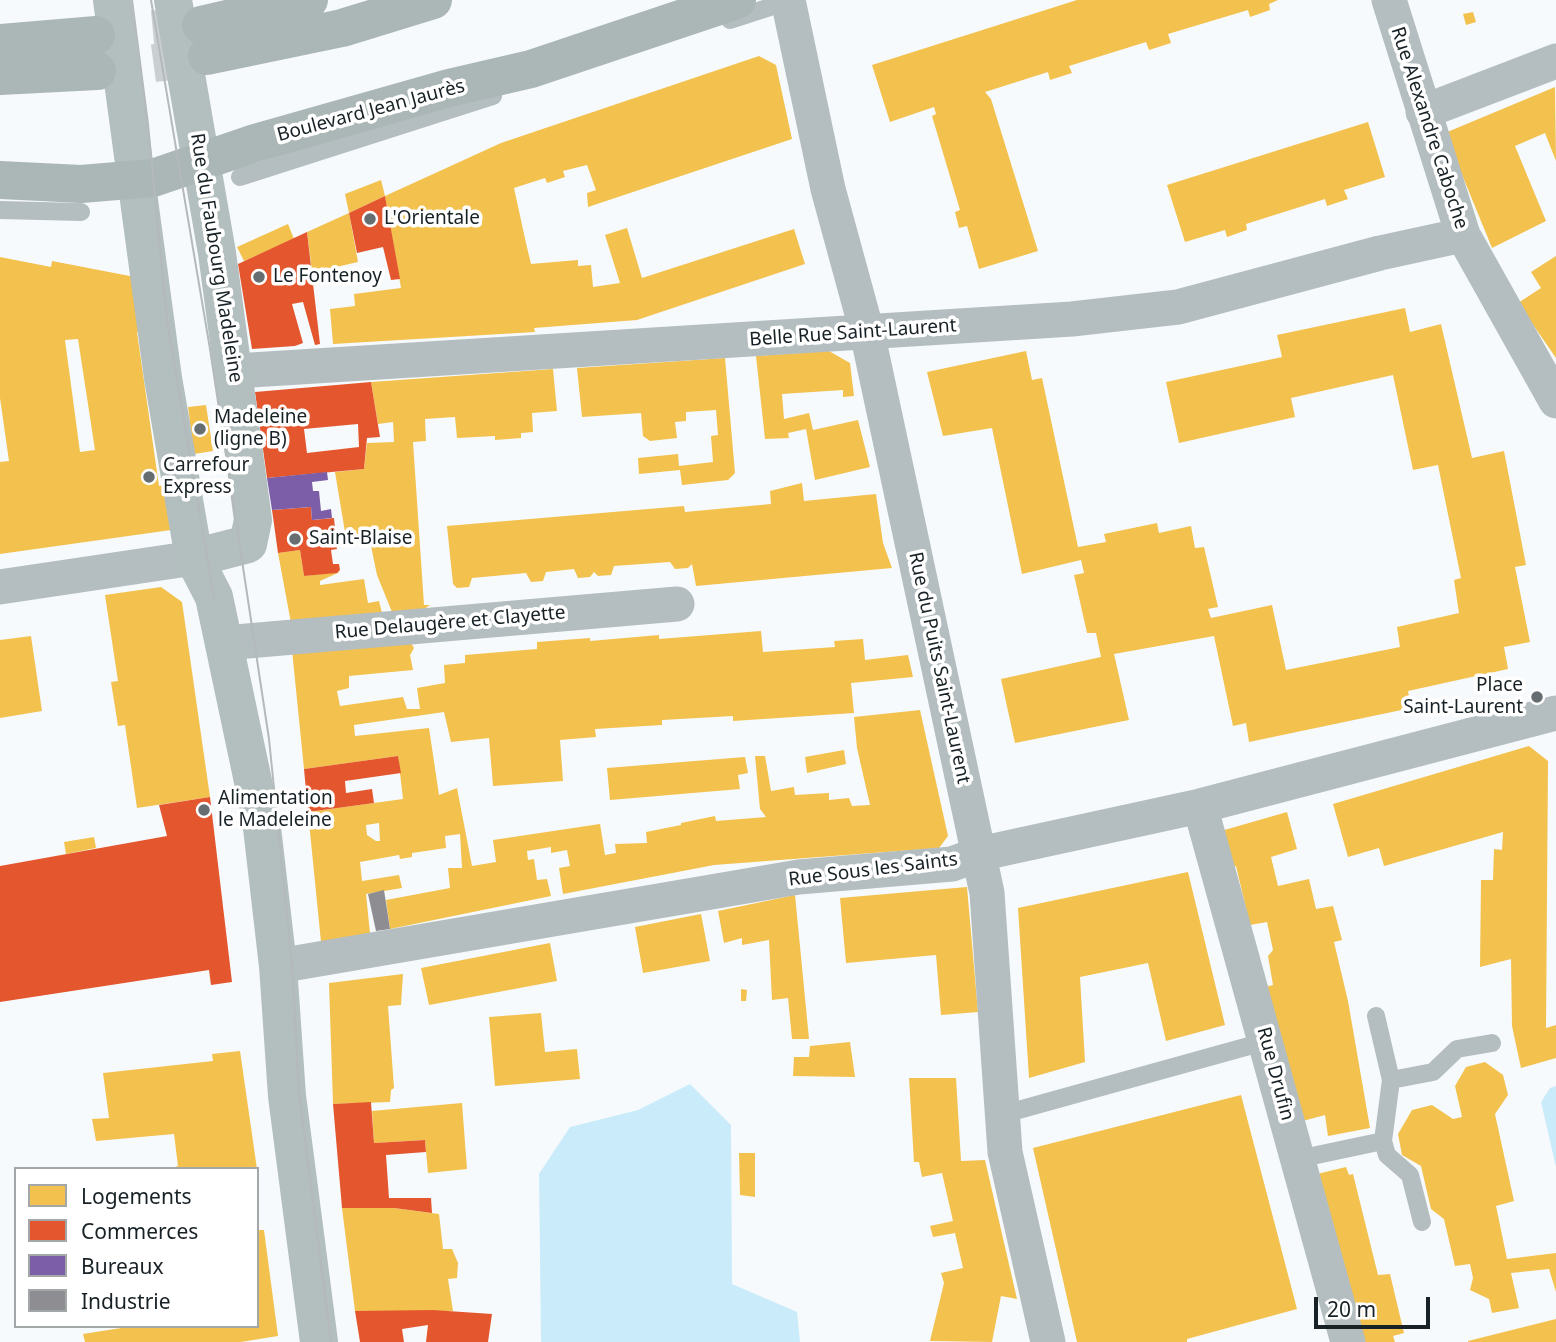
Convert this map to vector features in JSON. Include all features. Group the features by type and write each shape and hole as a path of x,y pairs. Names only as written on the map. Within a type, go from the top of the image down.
{"main road":[{"path":"309,0 204,41 342,28 433,0"},
{"path":"449,88 672,0"},
{"name":"Boulevard Jean Jaurès","path":"0,180 81,184 137,182 202,163 255,143 449,88 531,69 737,0"},
{"path":"0,43 97,53 0,76"}],"street":[{"path":"112,0 163,378 194,558 215,597 261,820 278,966 287,1096 319,1342"},
{"name":"Rue du Faubourg Madeleine","path":"173,0 202,163 234,371 253,520 248,544 194,558"},
{"name":"Rue du Puits Saint-Laurent","path":"789,0 828,189 867,332 987,893 1004,1114 1004,1152 1048,1342"},
{"name":"Rue Alexandre Caboche","path":"1389,0 1463,235 1556,400"},
{"path":"1423,112 1556,61"},
{"name":"Belle Rue Saint-Laurent","path":"234,371 1072,319 1178,307 1380,253 1463,235"},
{"path":"0,587 194,558"},
{"name":"Rue Delaugère et Clayette","path":"224,643 677,604"},
{"name":"Rue Sous les Saints","path":"278,966 799,877 952,864 979,854 1200,806 1549,716"},
{"name":"Rue Drufin","path":"1200,806 1348,1342"}],"lane":[{"name":"Boulevard Jean Jaurès","path":"240,177 789,0"},
{"path":"0,210 81,212"},
{"path":"1377,1016 1391,1080 1383,1141 1387,1155 1410,1175 1422,1222"},
{"path":"1004,1114 1267,1041"},
{"path":"1391,1080 1433,1072 1457,1049 1492,1043"},
{"path":"1298,1159 1383,1141"}],"shaded area":[{"path":"690,1084 731,1125 732,1284 797,1312 800,1342 541,1342 539,1174 570,1127 638,1110"},
{"path":"1556,1086 1556,1167 1541,1102 1550,1088"}],"building: Logements":[{"path":"1077,0 1278,0 1269,4 1270,10 1250,17 1248,10 1168,34 1171,43 1149,50 1146,42 1069,66 1072,73 1050,80 1048,72 985,92 991,99 1038,251 979,269 967,226 959,228 955,212 960,210 932,116 936,114 934,107 890,122 872,65"},
{"path":"1473,12 1476,22 1466,25 1463,14"},
{"path":"759,56 776,65 792,139 588,207 587,193 596,190 587,165 563,171 565,177 547,183 545,178 514,188 526,243 531,264 578,260 578,266 591,265 593,287 620,283 605,235 627,228 642,278 794,229 805,264 637,320 534,328 535,332 333,344 330,309 355,306 354,294 401,288 385,196 501,143"},
{"path":"1555,87 1556,161 1545,133 1515,146 1546,221 1492,248 1445,133"},
{"path":"1368,122 1385,177 1344,190 1348,199 1327,206 1325,199 1246,224 1247,230 1227,237 1225,230 1185,242 1167,185"},
{"path":"381,180 385,196 349,213 345,194"},
{"path":"349,213 358,262 332,268 333,278 314,286 307,232"},
{"path":"288,224 294,239 244,261 237,247"},
{"path":"1556,256 1556,358 1518,303 1541,288 1531,272"},
{"path":"0,257 51,267 52,261 135,277 143,332 137,332 159,486 164,485 171,530 0,554 0,462 9,461 0,398","holes":["78,339 95,450 80,452 65,340"]},
{"path":"1405,308 1410,332 1441,324 1472,458 1504,451 1526,565 1515,567 1530,642 1504,647 1508,669 1408,691 1411,708 1249,742 1246,723 1233,726 1214,636 1114,654 1129,720 1015,743 1001,679 1101,657 1096,633 1087,633 1074,575 1084,573 1081,560 1022,574 992,428 943,436 927,372 1026,351 1032,380 1042,378 1078,547 1106,542 1104,534 1157,523 1159,533 1191,526 1195,548 1204,547 1218,607 1208,609 1211,618 1272,605 1286,670 1400,647 1397,627 1459,613 1454,580 1461,578 1438,465 1413,470 1393,375 1291,398 1295,417 1179,443 1166,382 1282,357 1277,335"},
{"path":"829,351 850,363 854,396 843,397 843,390 782,394 784,419 809,413 813,430 858,420 870,467 815,480 806,429 788,433 789,438 765,439 756,356"},
{"path":"725,358 735,473 728,480 682,485 680,470 639,474 638,458 678,454 679,466 713,462 711,436 718,435 716,410 686,412 686,421 675,422 677,438 650,441 643,436 641,413 582,417 577,368"},
{"path":"553,369 557,411 532,413 533,432 521,433 521,438 457,438 455,417 425,419 426,441 413,442 424,605 430,605 420,612 392,612 377,575 370,541 347,544 335,472 364,469 367,443 394,442 393,422 378,424 371,382"},
{"name":"Madeleine (ligne B)","path":"206,405 213,451 194,454 188,407"},
{"path":"802,483 804,501 876,494 883,543 892,568 696,586 692,564 688,568 675,569 670,562 614,566 611,575 598,576 594,572 590,577 578,578 574,569 546,572 543,581 531,582 526,573 472,578 469,587 457,588 453,584 447,526 684,506 685,512 771,504 770,491"},
{"path":"300,550 304,576 340,572 320,581 320,585 364,579 368,603 379,601 382,613 291,623 278,553"},
{"path":"161,587 182,602 210,797 137,808 125,725 118,726 111,682 118,681 105,595"},
{"path":"761,631 763,652 835,647 834,641 863,639 865,660 908,655 913,677 851,683 854,713 733,721 733,716 662,720 662,725 595,729 596,737 560,740 563,781 493,786 489,738 451,742 444,712 354,725 355,736 429,728 439,795 457,788 472,866 496,862 493,840 600,824 605,855 616,853 615,844 647,843 646,832 681,823 715,816 716,821 766,817 760,809 755,756 765,756 771,791 794,787 795,795 829,793 829,800 849,798 852,806 870,805 857,748 854,717 920,710 948,836 939,848 714,865 563,894 559,868 570,866 567,850 551,853 551,847 527,851 528,860 534,859 537,880 547,879 551,896 390,929 386,900 450,888 448,868 462,868 460,834 445,836 446,848 412,853 412,857 400,859 399,855 360,862 362,881 399,875 402,888 366,894 370,933 321,942 308,812 403,799 398,756 304,769 292,650 408,638 414,648 410,655 413,670 349,676 349,688 337,691 340,706 403,697 407,709 420,709 417,688 445,683 444,665 465,663 465,655 537,649 537,642 659,635 659,639","holes":["379,823 380,841 367,835 366,825"]},
{"path":"31,636 42,711 0,718 0,640"},
{"path":"1529,746 1548,761 1546,1028 1556,1025 1556,1058 1521,1068 1512,1026 1511,959 1480,967 1481,880 1493,880 1494,849 1502,850 1503,832 1384,866 1379,848 1348,857 1333,804"},
{"path":"844,750 846,764 807,773 805,757"},
{"path":"745,757 748,773 738,775 740,789 610,800 607,768"},
{"path":"1287,812 1297,849 1271,857 1278,886 1309,879 1316,909 1333,906 1342,940 1334,942 1348,1001 1370,1128 1328,1136 1325,1115 1299,1122 1265,987 1273,985 1268,956 1273,950 1267,922 1250,925 1236,866 1231,868 1221,831"},
{"path":"94,837 96,848 66,854 64,842"},
{"path":"1188,872 1225,1025 1166,1041 1148,963 1080,977 1085,1062 1029,1078 1018,908"},
{"path":"967,887 978,1012 941,1015 936,955 846,963 840,898"},
{"path":"795,895 809,1039 792,1039 788,998 772,1000 769,940 742,945 742,938 724,943 718,911"},
{"path":"701,914 710,961 643,973 635,927"},
{"path":"550,943 557,981 429,1005 421,968"},
{"path":"403,974 401,1005 388,1006 394,1088 391,1090 390,1102 333,1104 329,983"},
{"path":"741,989 747,990 746,1001 741,1001"},
{"path":"541,1013 545,1052 577,1049 580,1079 495,1086 489,1017"},
{"path":"850,1042 855,1077 793,1076 794,1057 809,1057 810,1046"},
{"path":"240,1051 257,1167 175,1167 178,1166 174,1134 96,1141 92,1119 109,1118 103,1073 213,1061 212,1054"},
{"path":"1485,1062 1503,1075 1508,1095 1495,1114 1514,1201 1496,1206 1507,1259 1556,1253 1556,1292 1549,1269 1511,1273 1519,1308 1492,1313 1489,1299 1470,1290 1473,1278 1470,1264 1455,1266 1444,1219 1431,1209 1421,1166 1402,1155 1398,1134 1412,1110 1432,1105 1453,1119 1462,1117 1455,1086 1466,1067"},
{"path":"909,1078 956,1078 961,1161 985,1160 1017,1299 1001,1296 992,1342 930,1341 944,1283 941,1273 963,1268 955,1233 933,1237 930,1226 953,1221 942,1173 922,1177 919,1162 914,1162"},
{"path":"1241,1095 1297,1309 1187,1339 1187,1342 1077,1342 1033,1148"},
{"path":"462,1103 467,1169 428,1173 425,1140 374,1143 372,1111"},
{"path":"739,1153 755,1153 755,1197 740,1195"},
{"path":"1346,1167 1349,1175 1353,1174 1378,1275 1390,1274 1404,1333 1393,1336 1395,1342 1357,1342 1313,1175"},
{"path":"342,1208 394,1208 439,1214 443,1249 452,1249 458,1263 457,1278 448,1279 453,1311 355,1311"},
{"path":"259,1230 264,1230 278,1336 241,1342 85,1342 83,1334 121,1328 259,1328"},
{"path":"1556,1319 1556,1342 1468,1342 1468,1341"}],"building: Commerces":[{"path":"385,196 400,279 391,280 383,247 357,253 349,213"},
{"path":"307,232 320,344 315,345 303,302 292,304 303,343 252,349 238,264"},
{"path":"371,382 380,437 367,438 364,469 267,478 255,392","holes":["358,424 359,447 307,453 304,429"]},
{"path":"311,507 312,520 334,518 337,549 331,550 333,564 339,564 340,570 337,573 304,576 300,550 278,553 272,510"},
{"path":"398,756 401,773 345,781 346,793 372,789 374,803 308,812 304,769"},
{"path":"210,797 232,982 211,985 209,970 0,1002 0,866 167,836 159,805"},
{"path":"371,1102 374,1143 425,1140 426,1152 386,1155 389,1198 431,1198 432,1213 394,1208 342,1208 333,1104"},
{"path":"433,1310 492,1314 488,1342 426,1342 428,1325 402,1329 404,1342 360,1342 355,1311"}],"building: Bureaux":[{"path":"327,472 328,480 312,482 313,491 319,491 321,511 331,509 332,518 312,520 311,507 272,510 267,478"}],"building: Industrie":[{"path":"384,890 390,929 376,931 368,894"}],"tunnel":[{"path":"96,35 201,25"},
{"path":"97,71 207,56"}],"tram line":[{"path":"132,0 148,124 167,321 214,597"},
{"path":"151,0 210,349 269,739 292,964 299,1093 331,1342"}],"place":[{"name":"L'Orientale","path":"370,219"},
{"name":"Le Fontenoy","path":"259,277"},
{"name":"Madeleine (ligne B)","path":"200,429"},
{"name":"Carrefour Express","path":"149,477"},
{"name":"Saint-Blaise","path":"295,539"},
{"name":"Place Saint-Laurent","path":"1537,697"},
{"name":"Alimentation le Madeleine","path":"204,810"}]}
